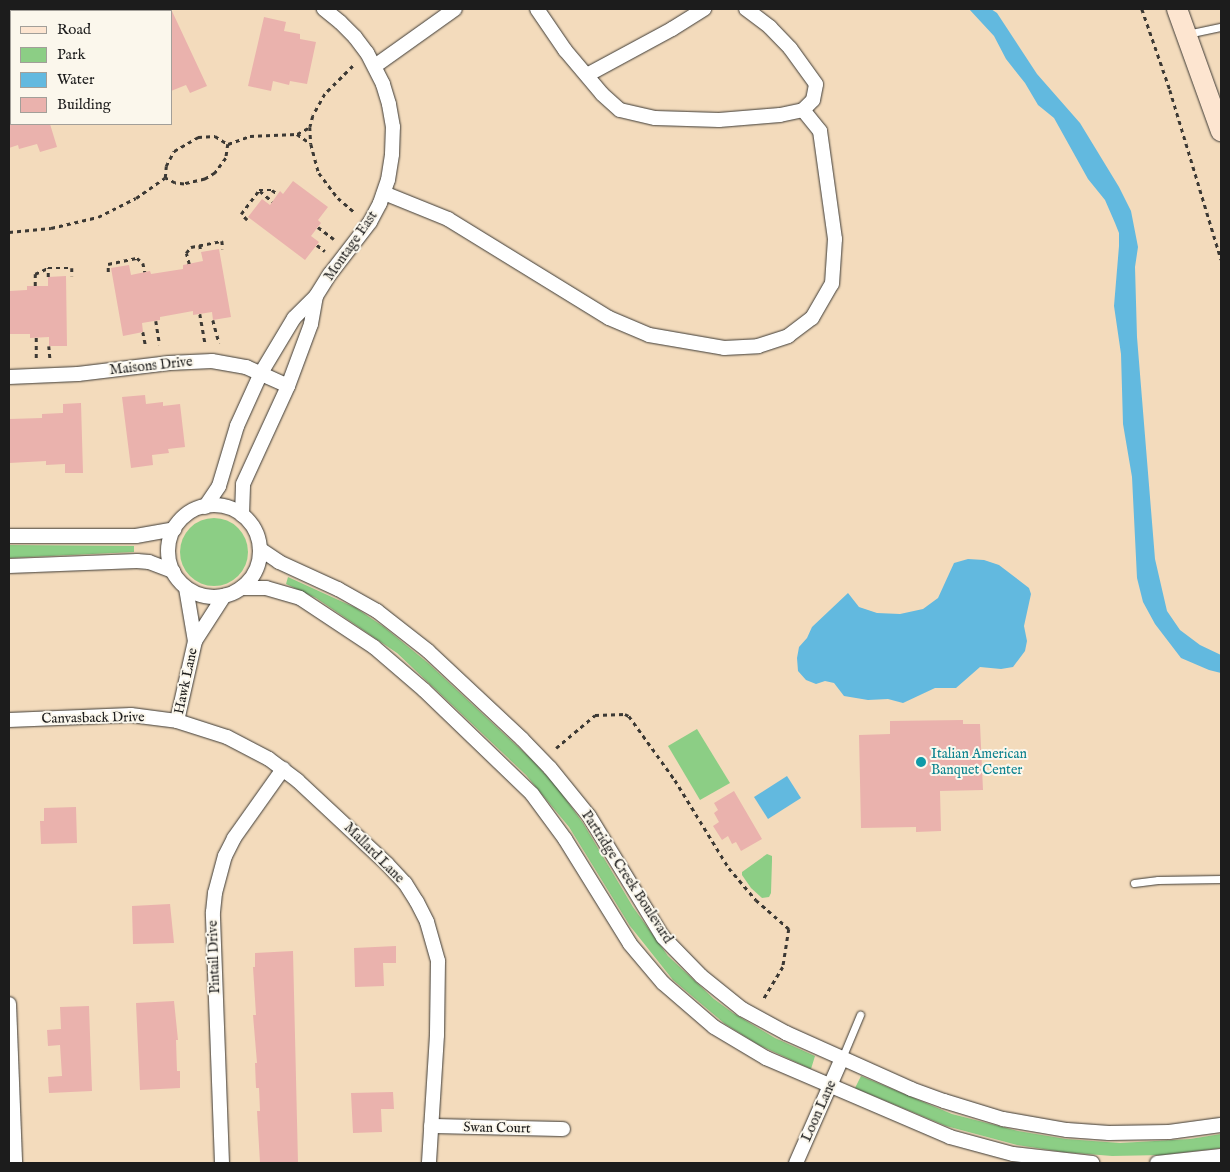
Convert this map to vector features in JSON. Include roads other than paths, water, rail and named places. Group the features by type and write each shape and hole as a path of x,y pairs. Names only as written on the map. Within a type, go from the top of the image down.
{"main road":[{"path":"1177,9 1221,131"}],"street":[{"path":"374,66 455,9"},
{"path":"537,9 566,50 602,94 620,110 643,117 719,120 780,115 803,110 813,100 816,84 790,48 770,27 746,9"},
{"path":"587,75 672,29 704,9"},
{"name":"Montage East","path":"205,506 219,486 237,426 261,373 294,318 316,296 330,274 370,222 384,193 392,154 392,127 389,104 374,66 355,37 334,12"},
{"path":"384,193 448,220 609,318 649,335 724,348 758,346 788,336 812,318 832,284 834,239 820,131 803,110"},
{"name":"Montage East","path":"242,515 241,492 246,474 288,386 311,324 316,296"},
{"name":"Maisons Drive","path":"9,377 78,374 192,361 229,363 261,373 288,386"},
{"path":"205,506 224,507 242,515 254,530 260,549 257,567 248,582 241,588 224,596 205,596 186,588 173,572 168,550 174,529 187,514 205,506"},
{"path":"9,536 136,536 174,529"},
{"name":"Partridge Creek Boulevard","path":"260,549 279,562 358,599 401,628 522,739 562,782 589,816 647,913 663,936 688,964 742,1008 786,1033 944,1101 1035,1126 1067,1130 1141,1133 1221,1125"},
{"path":"9,566 137,561 149,562 173,572"},
{"name":"Hawk Lane","path":"186,588 195,641"},
{"path":"241,588 266,588 300,598 367,642 399,667 532,794 565,838 630,944 663,983 688,1007 738,1044 830,1087 950,1137 1013,1154 1092,1163"},
{"name":"Hawk Lane","path":"177,721 195,641 224,596"},
{"name":"Canvasback Drive","path":"9,720 131,715 177,721"},
{"name":"Mallard Lane","path":"177,721 227,738 249,748 283,769 316,796 405,883 427,922 438,961 439,981 429,1163"},
{"name":"Pintail Drive","path":"222,1163 213,922 214,893 225,856 234,838 283,769"},
{"path":"9,1004 15,1163"},
{"name":"Loon Lane","path":"796,1163 842,1058"},
{"name":"Swan Court","path":"431,1126 563,1129"},
{"path":"1158,1163 1221,1156"}],"lane":[{"path":"1186,34 1221,27"},
{"path":"1134,883 1158,880 1221,879"},
{"path":"842,1058 860,1015"}],"water":[{"path":"969,9 991,9 997,13 1037,74 1080,123 1119,187 1131,211 1138,247 1135,267 1137,337 1155,559 1167,611 1180,630 1200,645 1221,655 1221,673 1181,658 1155,624 1143,602 1137,578 1132,477 1123,424 1121,354 1114,306 1119,233 1105,200 1088,179 1054,118 1038,105 1025,83 1006,59 994,36"},
{"path":"968,559 984,560 999,565 1029,588 1031,594 1024,626 1027,641 1025,651 1013,667 1001,669 980,667 956,688 935,688 903,703 888,699 868,700 844,696 834,683 825,681 816,684 806,680 798,671 797,658 799,647 807,638 812,627 848,593 859,607 877,613 900,614 923,609 938,598 954,563"},
{"path":"787,776 801,798 768,819 754,797"}],"place":[{"name":"Italian American Banquet Center","path":"921,762"}]}
